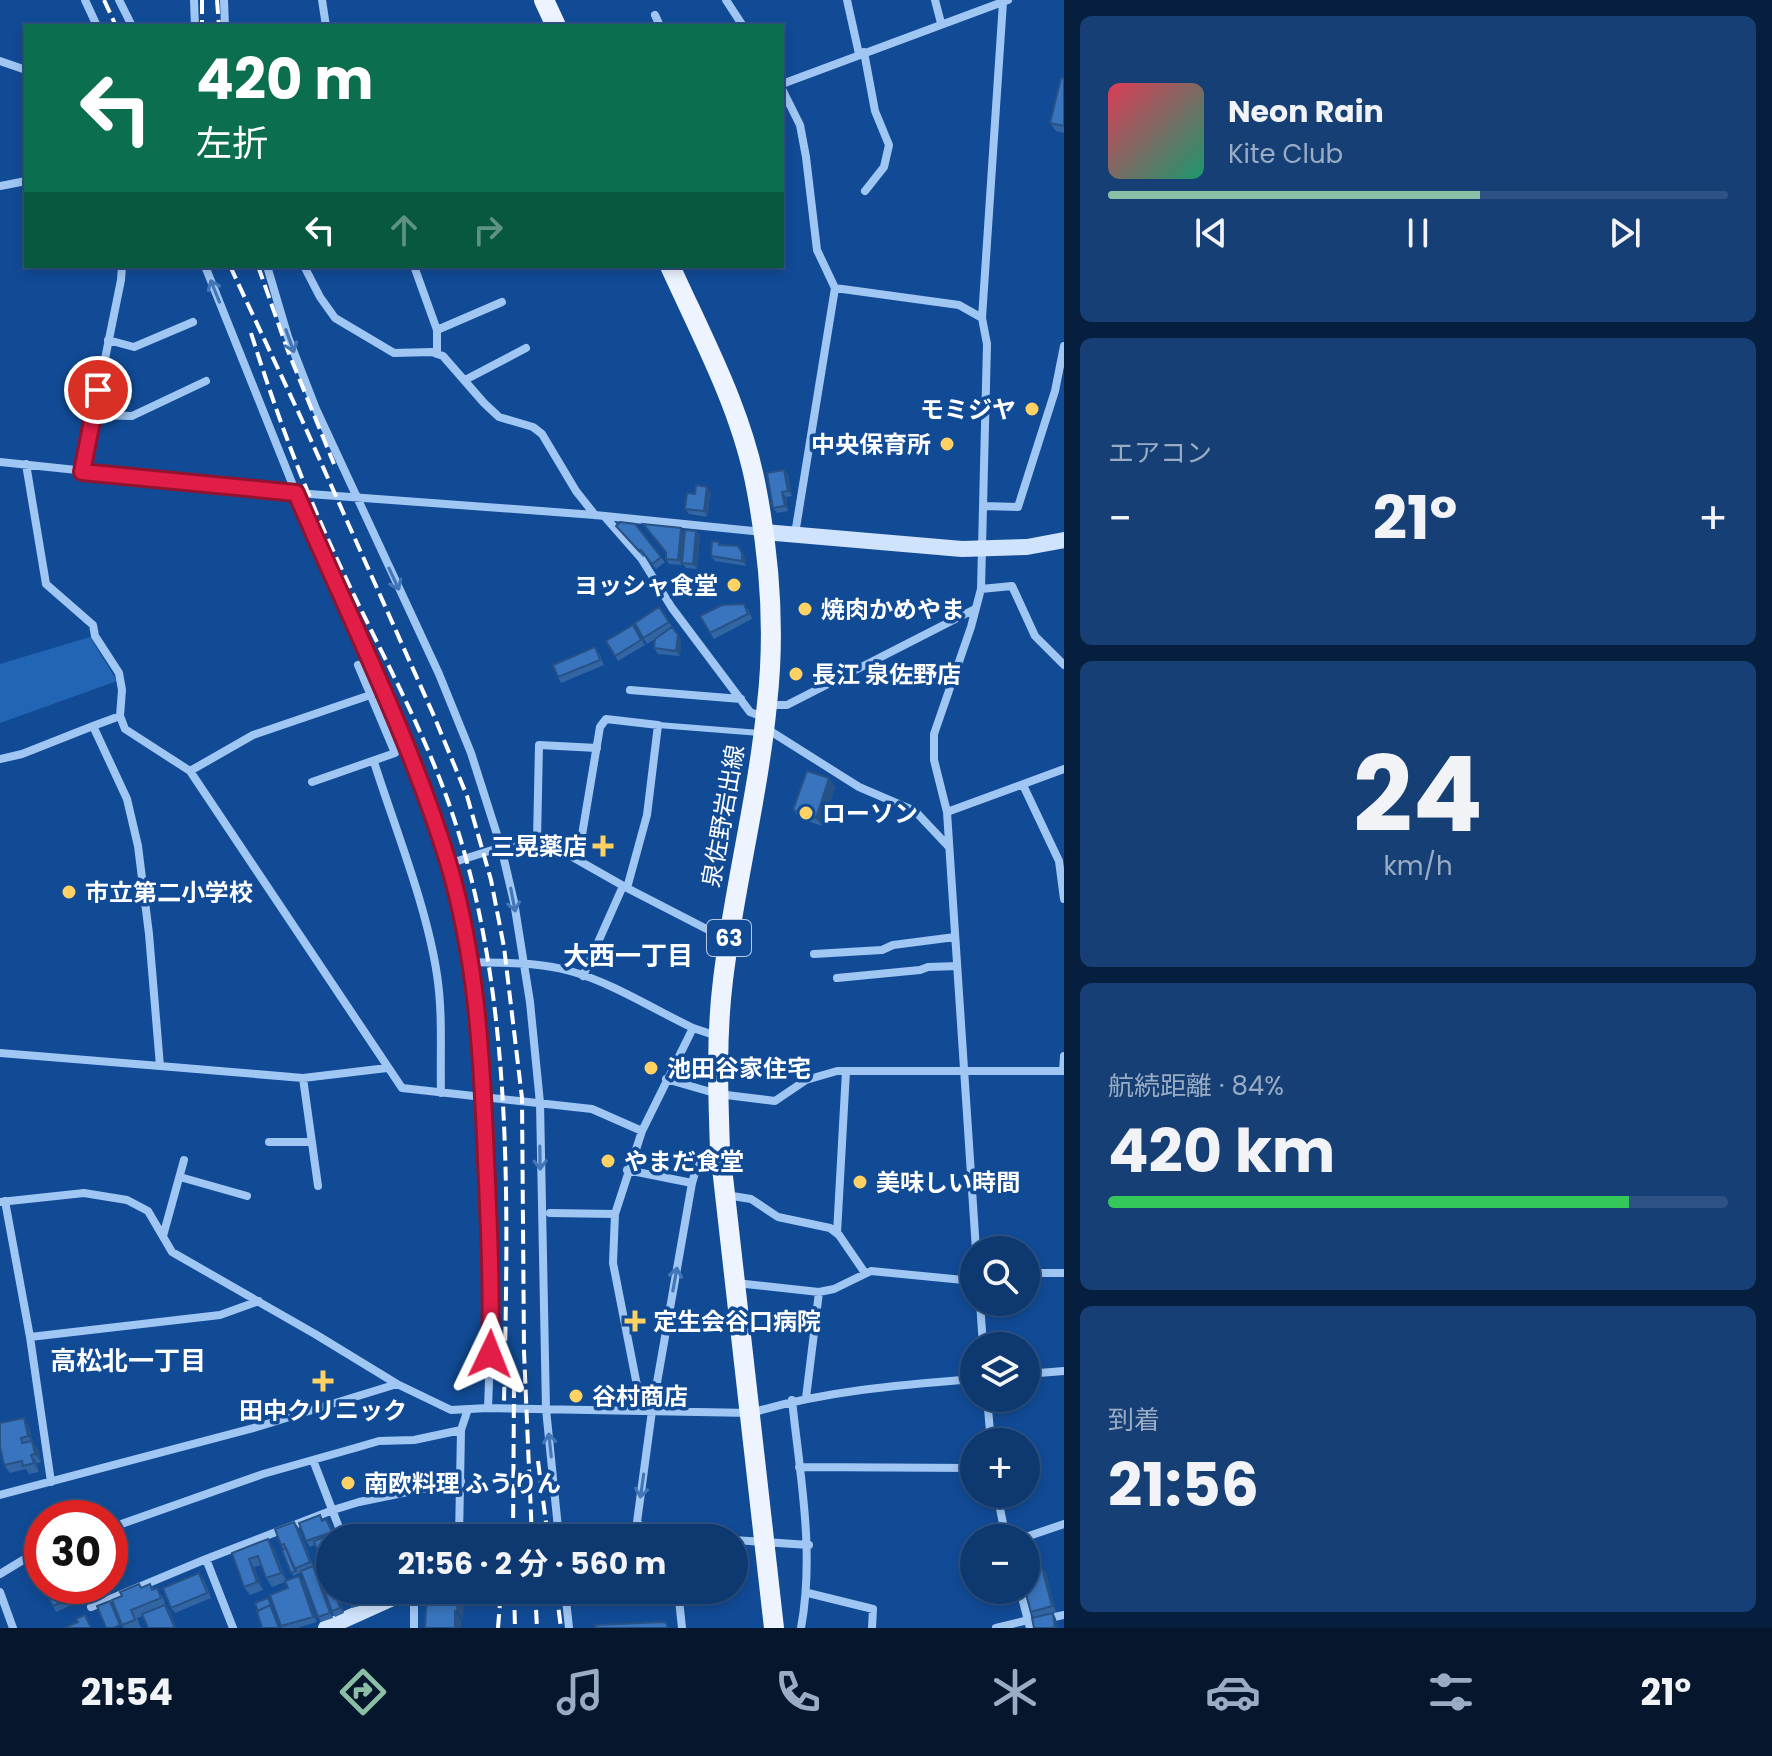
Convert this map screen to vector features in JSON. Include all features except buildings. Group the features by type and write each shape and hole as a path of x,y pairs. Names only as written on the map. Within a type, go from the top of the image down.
{"main road":[{"path":"544,0 555,24"},
{"name":"泉佐野岩出線","path":"671,268 735,411 757,489 769,592 770,672 765,721 729,941 718,1037 718,1094 720,1150 774,1628"}],"street":[{"path":"85,0 96,24"},
{"path":"119,0 131,24"},
{"path":"194,0 195,24"},
{"path":"224,0 225,24"},
{"path":"322,0 326,24"},
{"path":"726,0 742,24"},
{"path":"847,0 875,111 889,145 884,167 865,191"},
{"path":"935,0 941,23"},
{"path":"784,86 862,53 1005,1 982,318 987,344 981,589 934,734 934,760 947,812 975,1236"},
{"path":"655,15 659,24"},
{"path":"0,61 24,69"},
{"path":"784,91 800,125 817,250 835,288 795,535"},
{"path":"0,186 24,181"},
{"path":"82,472 122,268"},
{"path":"206,268 296,493 418,772 448,864 471,962 481,1040 492,1299 488,1408"},
{"path":"268,268 288,337 316,409 439,674 471,753 501,847 514,902 530,1002 540,1103 546,1409 559,1524"},
{"path":"305,268 335,318 394,353 437,354 453,365 499,417 533,427 542,434 576,491 641,558 672,608 750,712 765,721 778,738 859,787 915,811 949,848"},
{"path":"415,268 437,330 437,354"},
{"path":"835,288 959,305 982,318"},
{"path":"437,330 502,302"},
{"path":"108,340 134,347 193,322"},
{"path":"984,506 1018,507 1055,391 1064,346"},
{"path":"465,380 526,348"},
{"path":"93,415 132,416 206,381"},
{"path":"0,462 296,493 599,516 795,535 982,548 1027,547 1064,540"},
{"path":"26,464 46,584 93,625 95,636 119,673 122,690 120,716 125,729 190,771 402,1088 592,1109 642,1131"},
{"path":"981,589 1012,586 1035,636 1064,665"},
{"path":"765,721 787,705 975,609"},
{"path":"312,782 395,753 358,665"},
{"path":"630,690 741,699"},
{"path":"190,771 253,735 382,691"},
{"path":"0,759 22,754 120,716"},
{"path":"578,859 600,727 606,719 658,725 647,815 625,887 583,976"},
{"path":"93,726 127,799 138,846 160,1066"},
{"path":"537,840 539,745 597,748"},
{"path":"374,762 416,891 437,971 441,1007 441,1093"},
{"path":"947,812 1064,769"},
{"path":"1023,785 1059,861 1064,899"},
{"path":"448,864 530,838 578,859 729,941"},
{"path":"814,954 882,950 893,945 955,937"},
{"path":"471,962 523,964 570,971 718,1037"},
{"path":"837,978 957,966"},
{"path":"647,1411 613,1263 615,1214 642,1131 693,1028"},
{"path":"0,1053 303,1078 387,1068"},
{"path":"666,1079 718,1094 775,1101 806,1080 837,1071 1063,1071 1064,1056"},
{"path":"837,1233 846,1071"},
{"path":"303,1078 318,1186"},
{"path":"269,1142 312,1142"},
{"path":"638,1524 647,1411 692,1183 700,1156 720,1150"},
{"path":"163,1237 184,1160"},
{"path":"627,1170 692,1183"},
{"path":"180,1177 247,1196"},
{"path":"51,1482 30,1337 3,1202 84,1193 127,1200 148,1211 172,1252 397,1384 451,1410 751,1413 792,1400 890,1386 960,1380"},
{"path":"725,1194 751,1199 778,1217 819,1224 837,1233 865,1273"},
{"path":"550,1213 615,1214"},
{"path":"735,1283 819,1292 834,1289 865,1273 960,1280"},
{"path":"1040,1273 1064,1273"},
{"path":"806,1398 819,1292"},
{"path":"30,1337 220,1315 259,1301"},
{"path":"1040,1373 1064,1371"},
{"path":"0,1495 257,1427 397,1384"},
{"path":"792,1400 809,1545 808,1593 801,1628"},
{"path":"459,1524 461,1430 468,1409"},
{"path":"128,1522 263,1474 379,1441 414,1440 461,1430"},
{"path":"313,1460 338,1524"},
{"path":"799,1467 960,1468"},
{"path":"91,1607 333,1510 461,1481"},
{"path":"1040,1532 1064,1524"},
{"path":"748,1542 809,1545"},
{"path":"206,1559 233,1628"},
{"path":"0,1574 24,1560"},
{"path":"0,1592 13,1628"},
{"path":"808,1593 873,1609 872,1628"},
{"path":"367,1604 369,1609"},
{"path":"326,1628 380,1604"},
{"path":"414,1628 417,1604"},
{"path":"566,1604 569,1628"},
{"path":"679,1604 682,1628"},
{"path":"1024,1604 1029,1624"},
{"path":"996,1628 1064,1615"}],"lane":[{"path":"658,725 765,721"}],"shaded area":[{"path":"90,637 117,681 0,723 0,664"}],"railway":[{"path":"104,0 115,24"},
{"path":"202,0 202,24"},
{"path":"217,0 219,24"},
{"path":"231,268 434,716 467,796 491,880 504,947 522,1098 524,1352 531,1524"},
{"path":"259,268 288,351 334,464"},
{"path":"251,333 288,442 320,522 436,769 470,873 486,947 503,1098 506,1175 504,1402"},
{"path":"513,1524 514,1386"},
{"path":"538,1461 546,1524"},
{"path":"498,1628 500,1604"},
{"path":"514,1604 515,1628"},
{"path":"536,1604 537,1628"},
{"path":"558,1604 561,1628"}],"place":[{"name":"モミジヤ","path":"1032,409"},
{"name":"中央保育所","path":"947,444"},
{"name":"ヨッシャ食堂","path":"734,585"},
{"name":"焼肉かめやま","path":"805,609"},
{"name":"長江 泉佐野店","path":"796,674"},
{"name":"ローソン","path":"806,813"},
{"name":"三晃薬店","path":"603,846"},
{"name":"市立第二小学校","path":"69,892"},
{"name":"池田谷家住宅","path":"651,1068"},
{"name":"やまだ食堂","path":"608,1161"},
{"name":"美味しい時間","path":"860,1182"},
{"name":"定生会谷口病院","path":"635,1321"},
{"name":"田中クリニック","path":"323,1381"},
{"name":"谷村商店","path":"576,1396"},
{"name":"南欧料理 ふうりん","path":"348,1483"}],"district":[{"name":"大西一丁目","path":"628,956"},
{"name":"高松北一丁目","path":"128,1361"}],"route":[{"path":"98,390 82,472 296,493 418,772 448,864 471,962 481,1040 492,1299 490,1354"}]}
